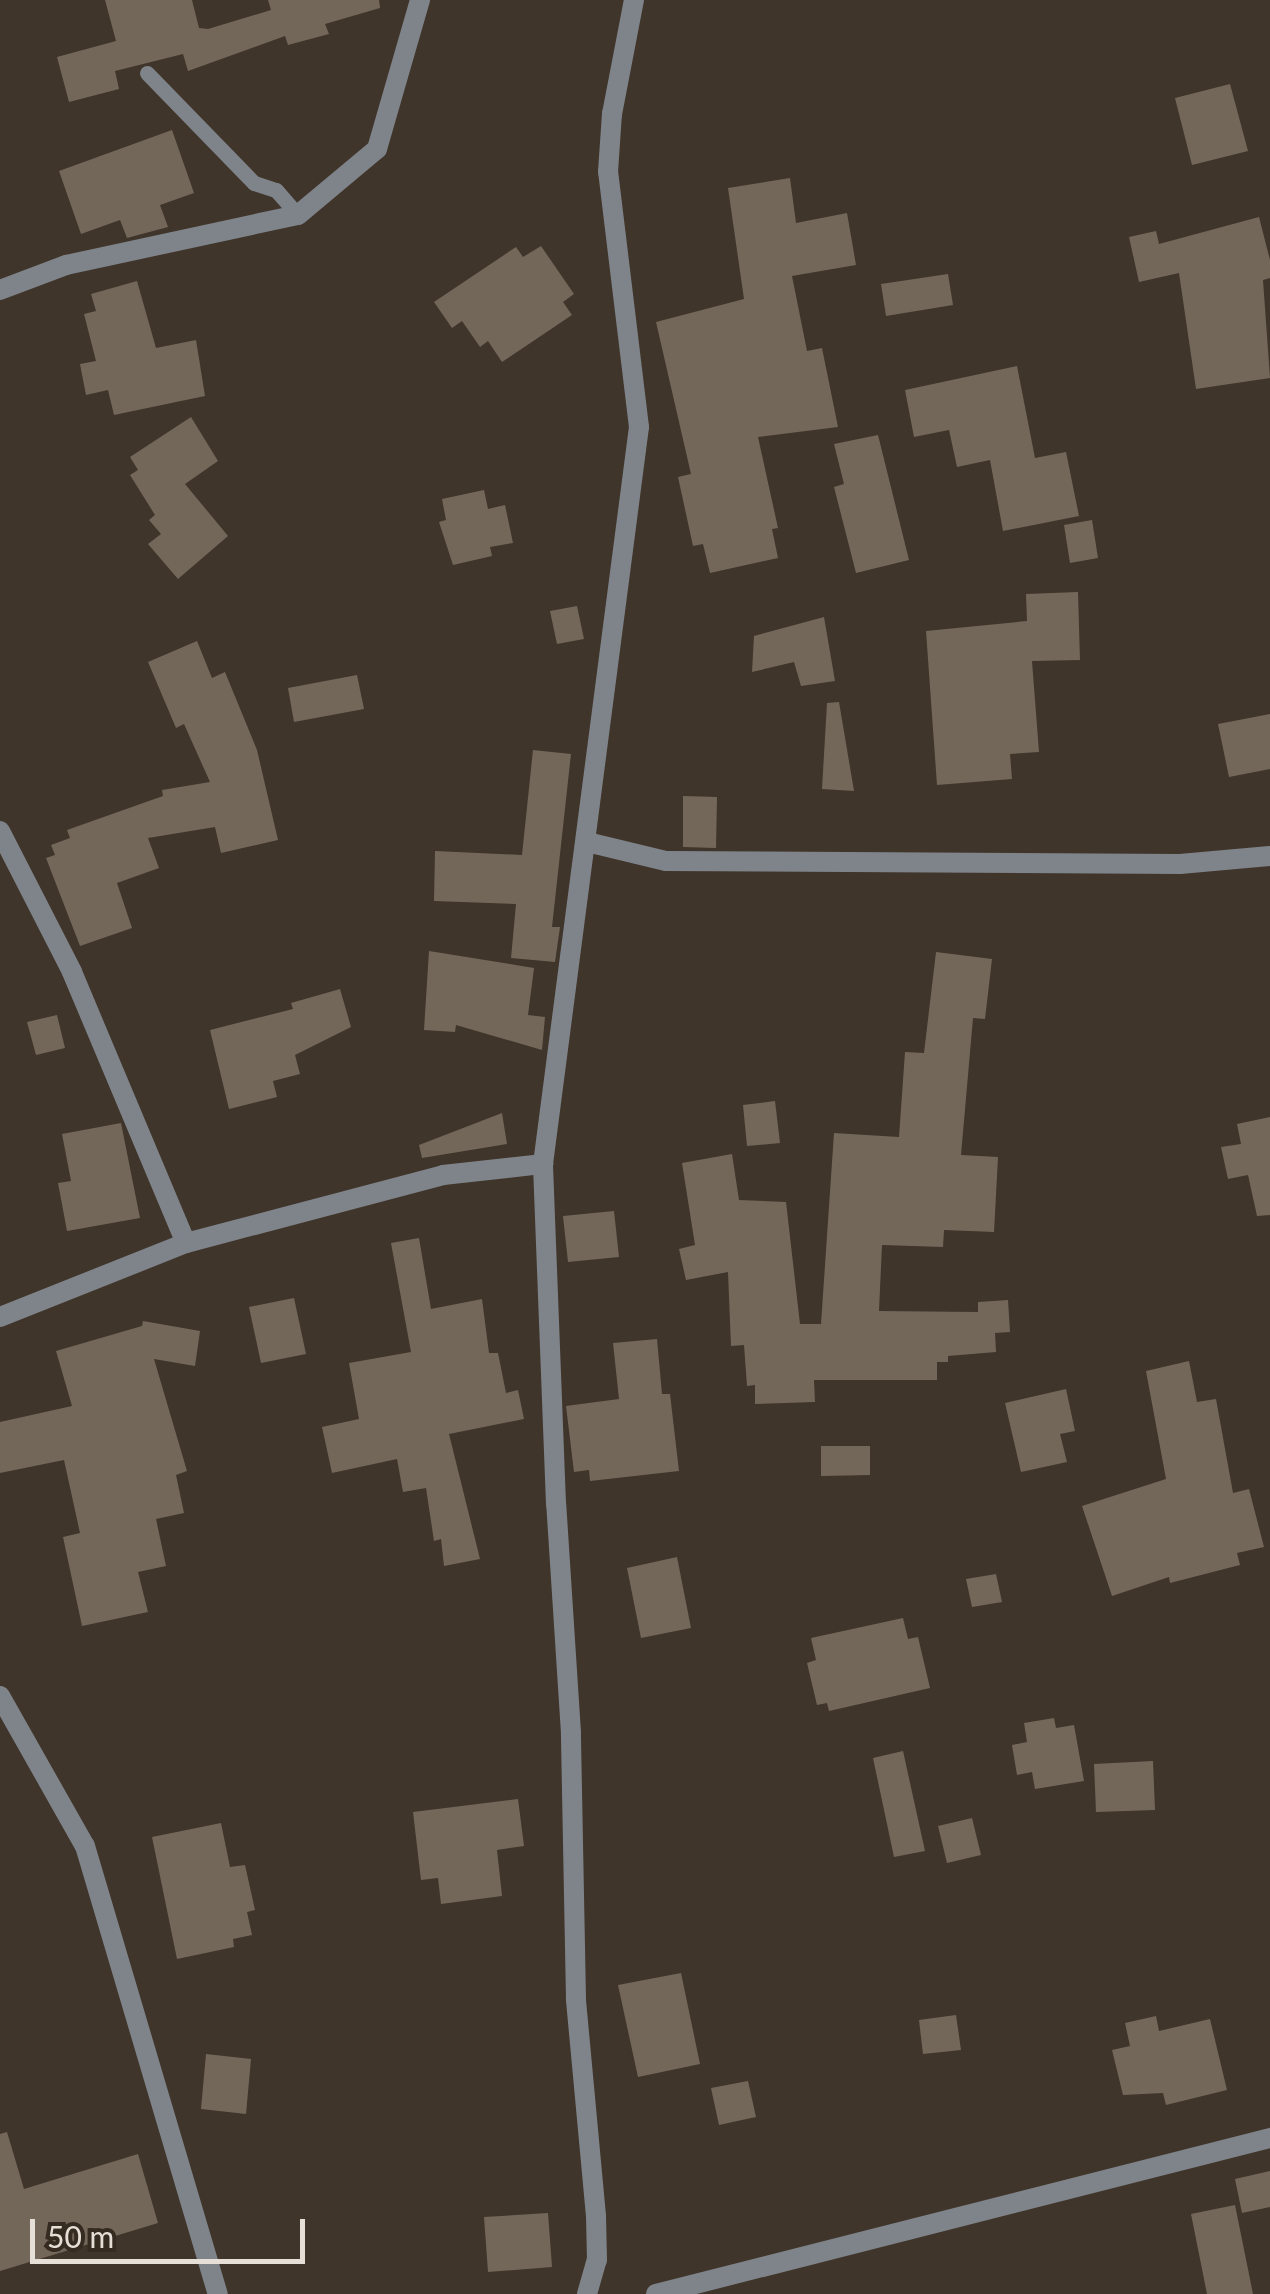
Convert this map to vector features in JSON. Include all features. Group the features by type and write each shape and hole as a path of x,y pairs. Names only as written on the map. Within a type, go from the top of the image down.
{"street":[{"path":"0,290 66,265 298,215 377,150 420,0"},
{"path":"587,2294 597,2260 596,2216 576,1999 572,1734 556,1504 543,1164 588,842 639,427 608,172 612,114 634,0"},
{"path":"0,830 72,972 186,1242"},
{"path":"588,842 666,861 1180,864 1270,856"},
{"path":"0,1317 186,1242 443,1175 543,1164"},
{"path":"0,1696 85,1846 218,2294"},
{"path":"656,2294 1270,2138"}],"lane":[{"path":"147,73 254,183 276,190 298,215"}],"building":[{"path":"105,0 192,0 199,28 208,29 271,10 268,0 379,0 380,8 325,24 329,34 288,45 285,36 188,71 183,54 115,71 119,89 69,102 57,57 116,41"},
{"path":"1230,84 1248,151 1192,165 1175,98"},
{"path":"172,130 194,193 160,205 168,227 127,238 120,220 81,234 59,171"},
{"path":"790,178 796,223 847,213 856,265 792,276 807,351 822,348 838,427 758,437 778,528 772,529 778,558 710,573 703,544 693,546 678,477 691,474 656,322 744,299 728,188"},
{"path":"1259,217 1270,260 1270,278 1263,280 1270,378 1196,389 1179,273 1139,282 1129,237 1156,231 1159,244"},
{"path":"541,246 574,294 563,302 572,315 502,362 488,341 480,347 462,321 452,328 434,302 516,247 523,257"},
{"path":"948,274 953,305 886,316 881,284"},
{"path":"137,281 156,348 196,340 205,396 114,415 108,390 86,395 80,364 96,361 84,314 96,311 91,294"},
{"path":"1017,366 1035,458 1066,452 1079,516 1003,531 990,460 957,467 949,430 914,437 905,390"},
{"path":"191,417 218,461 185,484 228,536 178,579 148,544 161,534 149,520 155,515 130,475 138,470 130,457"},
{"path":"878,435 909,560 856,573 834,487 844,484 834,444"},
{"path":"484,490 488,509 505,505 513,543 490,547 492,556 453,565 439,522 446,520 442,499"},
{"path":"1092,520 1098,558 1070,563 1064,525"},
{"path":"1078,592 1080,660 1032,661 1039,752 1010,754 1012,779 937,785 926,631 1027,621 1026,594"},
{"path":"577,606 584,639 557,644 550,611"},
{"path":"824,617 835,681 801,686 794,662 752,672 754,636"},
{"path":"197,641 212,678 225,672 257,750 278,840 221,853 215,827 148,838 159,868 117,883 132,928 80,946 46,858 55,855 51,845 70,838 67,830 163,796 162,790 210,782 184,724 176,728 148,662"},
{"path":"357,675 364,709 294,722 288,688"},
{"path":"839,702 854,791 822,789 827,703"},
{"path":"1270,714 1270,769 1229,777 1218,724"},
{"path":"533,750 571,754 552,927 560,927 555,962 511,958 516,904 434,901 435,851 522,855"},
{"path":"683,796 717,797 716,848 683,847"},
{"path":"429,951 534,968 528,1015 545,1017 542,1050 456,1025 455,1032 424,1030"},
{"path":"936,952 992,959 985,1019 973,1018 961,1155 998,1157 994,1232 944,1230 943,1247 882,1245 879,1311 978,1312 978,1302 1008,1300 1010,1332 995,1333 996,1352 948,1356 948,1362 937,1362 937,1380 814,1380 815,1402 755,1404 755,1385 747,1386 744,1345 731,1346 728,1272 686,1280 679,1249 695,1245 682,1163 732,1154 739,1200 786,1202 800,1324 821,1324 834,1133 899,1137 905,1052 924,1053"},
{"path":"340,989 351,1027 295,1055 300,1074 273,1081 277,1097 229,1109 210,1030 293,1009 291,1003"},
{"path":"57,1015 65,1048 36,1055 27,1022"},
{"path":"775,1101 780,1143 747,1146 743,1105"},
{"path":"502,1113 507,1144 422,1158 419,1145"},
{"path":"1270,1117 1270,1215 1257,1216 1248,1175 1228,1179 1221,1147 1241,1144 1237,1124"},
{"path":"121,1123 140,1218 67,1231 58,1183 71,1181 62,1134"},
{"path":"614,1211 619,1257 568,1262 563,1216"},
{"path":"419,1238 431,1309 482,1299 489,1353 498,1353 506,1393 518,1390 524,1419 449,1434 480,1559 444,1566 441,1539 434,1541 426,1488 403,1492 397,1459 332,1473 322,1427 359,1419 349,1363 411,1352 391,1243"},
{"path":"294,1298 306,1354 261,1363 249,1307"},
{"path":"143,1321 200,1331 195,1366 154,1359 187,1471 176,1475 184,1513 156,1519 166,1566 138,1572 148,1612 82,1626 63,1537 80,1533 64,1460 0,1473 0,1422 72,1406 56,1351 142,1326"},
{"path":"657,1339 662,1394 670,1394 679,1471 590,1481 589,1470 574,1472 566,1406 619,1399 613,1343"},
{"path":"1189,1361 1197,1402 1216,1399 1233,1493 1249,1489 1264,1547 1237,1553 1240,1565 1170,1583 1169,1577 1112,1596 1082,1506 1166,1479 1146,1371"},
{"path":"1066,1389 1075,1431 1060,1434 1067,1462 1021,1472 1005,1403"},
{"path":"821,1446 870,1446 870,1475 821,1476"},
{"path":"677,1557 691,1628 641,1638 627,1568"},
{"path":"996,1574 1002,1602 972,1607 966,1579"},
{"path":"903,1618 908,1639 918,1637 930,1688 829,1711 827,1703 817,1705 807,1663 816,1660 811,1638"},
{"path":"1054,1718 1056,1728 1074,1725 1084,1781 1035,1789 1032,1772 1017,1775 1012,1745 1027,1742 1024,1723"},
{"path":"903,1751 925,1851 894,1857 873,1758"},
{"path":"1153,1761 1155,1810 1096,1812 1094,1764"},
{"path":"518,1799 524,1846 497,1850 502,1896 441,1904 438,1878 421,1880 413,1812"},
{"path":"972,1818 981,1855 947,1863 938,1826"},
{"path":"221,1823 230,1867 245,1865 255,1910 247,1912 252,1935 233,1939 234,1947 177,1959 152,1837"},
{"path":"681,1973 700,2064 638,2077 618,1985"},
{"path":"956,2015 961,2050 923,2054 919,2020"},
{"path":"1156,2016 1159,2031 1210,2019 1227,2090 1166,2105 1163,2093 1123,2095 1112,2050 1130,2046 1125,2023"},
{"path":"206,2054 251,2059 246,2114 201,2109"},
{"path":"748,2081 756,2117 719,2125 711,2088"},
{"path":"7,2132 24,2189 138,2154 158,2223 0,2271 0,2134"},
{"path":"1270,2171 1270,2207 1242,2213 1235,2179"},
{"path":"1235,2205 1253,2294 1207,2294 1191,2214"},
{"path":"548,2213 552,2267 488,2272 484,2217"}]}
